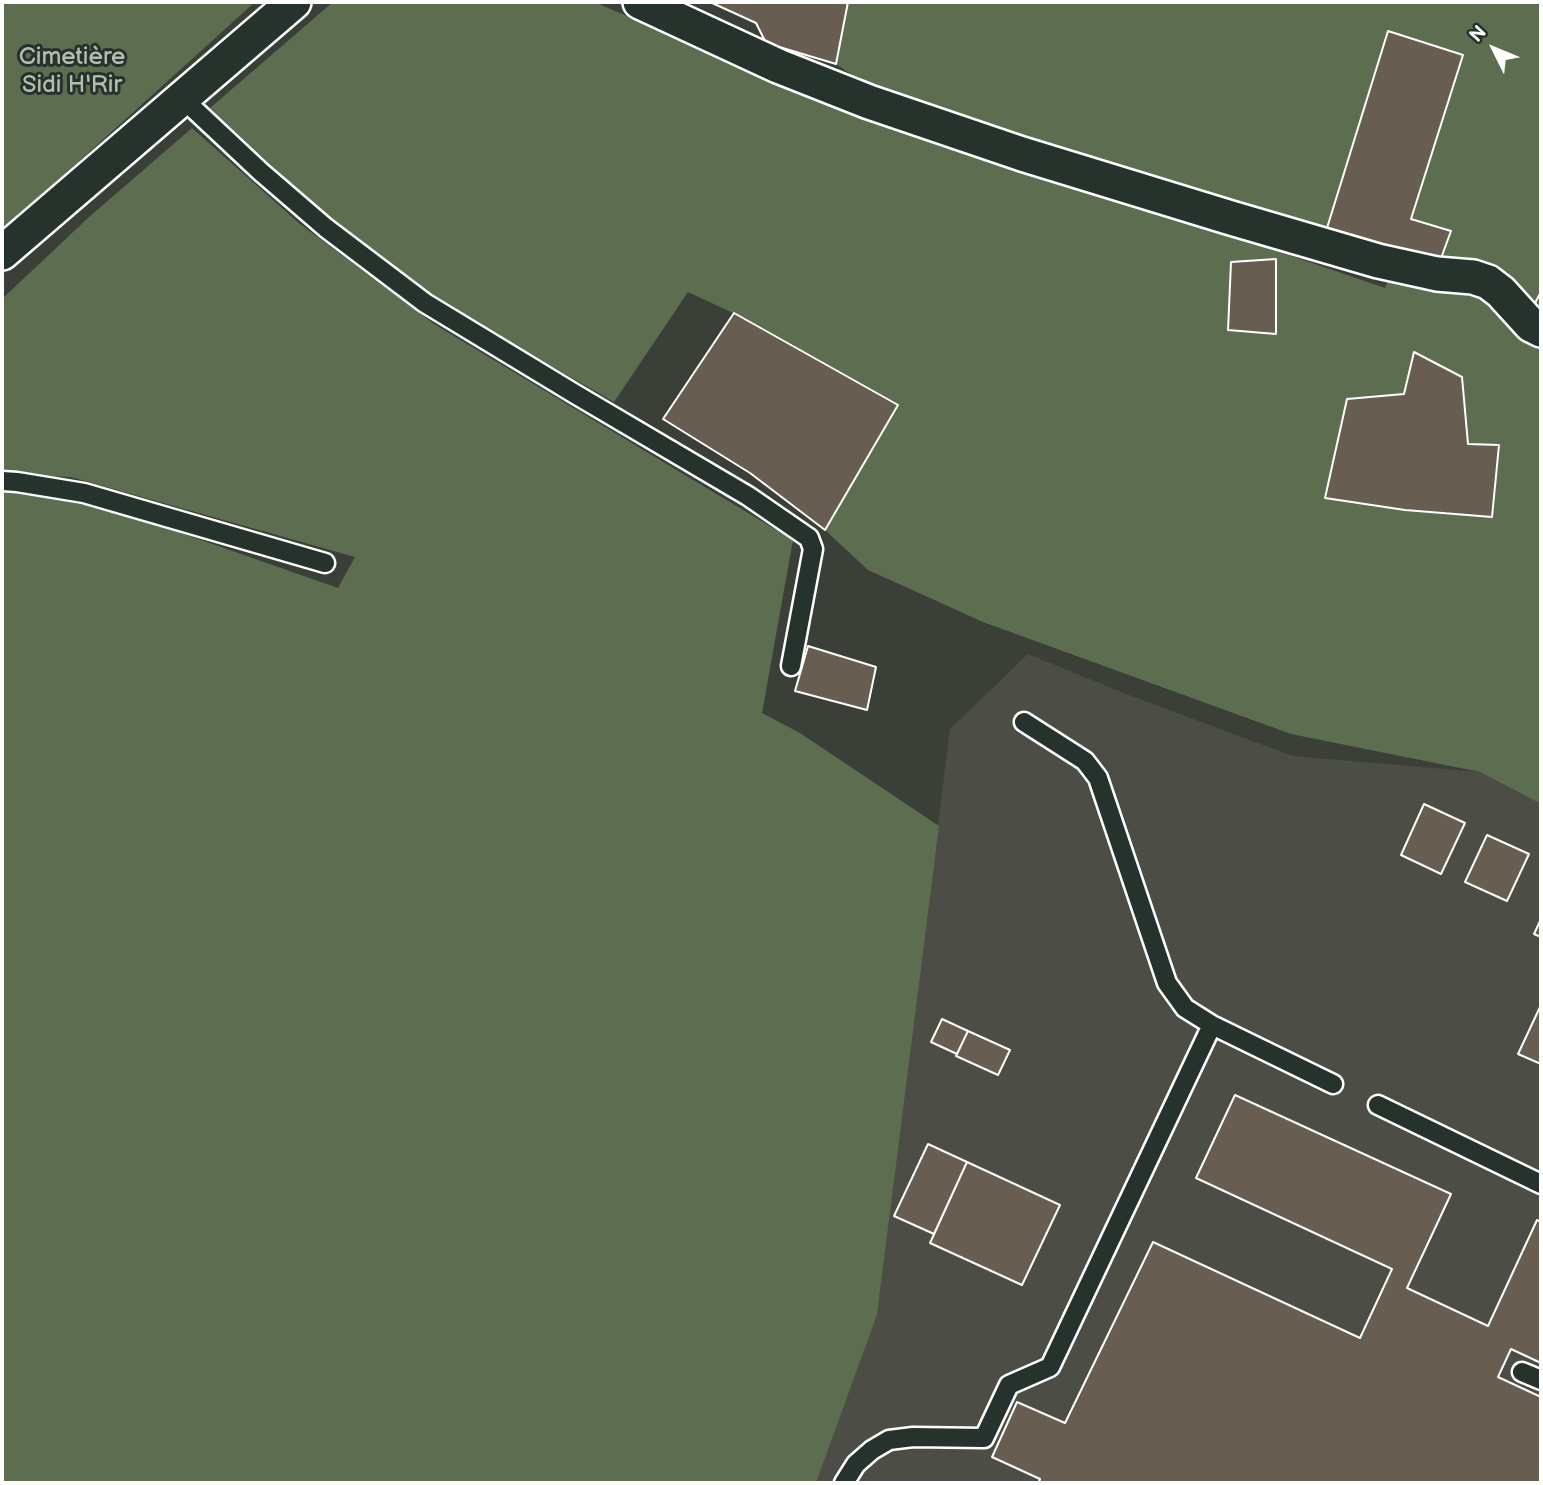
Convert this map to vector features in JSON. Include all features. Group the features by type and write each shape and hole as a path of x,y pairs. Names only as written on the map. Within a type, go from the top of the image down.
{"street":[{"path":"2,253 294,2"},
{"path":"640,2 778,66 869,102 1022,154 1378,261 1437,274 1473,276 1488,282 1501,292 1531,325 1541,330"}],"lane":[{"path":"181,97 326,228 425,303 748,496 809,538 813,549 790,666"},
{"path":"2,481 84,492 325,564"},
{"path":"1024,722 1085,761 1098,778 1167,983 1185,1008 1212,1025 1333,1084"},
{"path":"844,1483 856,1464 872,1450 890,1440 913,1437 984,1438 1009,1385 1050,1367 1212,1025"},
{"path":"1378,1105 1541,1184"},
{"path":"1522,1371 1541,1380"}],"shaded area":[{"path":"1028,654 1293,756 1480,772 1541,804 1541,1483 816,1483 877,1315 950,729"}],"green space":[{"name":"Cimetière Sidi H'Rir","path":"2,2 255,2 2,231"},
{"path":"333,2 594,2 744,65 823,103 1032,166 1058,183 1137,203 1385,288 1398,256 1327,228 1318,240 895,104 836,64 848,2 1541,2 1541,292 1528,316 1541,323 1541,804 1480,772 1291,734 983,622 868,570 825,530 898,405 746,319 688,292 614,402 450,308 316,207 210,108"},
{"path":"192,128 300,224 434,324 793,540 762,713 800,733 939,826 877,1315 816,1483 2,1483 2,493 27,493 124,513 338,588 355,557 71,477 2,475 2,299 89,217"}],"building":[{"path":"710,2 848,2 836,64 766,43 756,23"},
{"path":"1388,31 1463,55 1411,219 1451,231 1436,272 1327,228"},
{"path":"1276,259 1276,334 1228,330 1231,262"},
{"path":"1541,292 1541,323 1528,316"},
{"path":"734,313 898,405 825,530 750,473 663,419"},
{"path":"1414,352 1462,377 1468,444 1499,445 1492,517 1405,510 1325,498 1347,399 1404,394"},
{"path":"808,646 876,667 867,710 795,691"},
{"path":"1424,804 1465,823 1441,874 1401,855"},
{"path":"1487,835 1529,854 1507,901 1465,882"},
{"path":"1541,919 1541,937 1534,934"},
{"path":"1541,1007 1541,1064 1518,1054"},
{"path":"942,1019 968,1031 957,1054 931,1042"},
{"path":"968,1031 1010,1050 998,1075 956,1056"},
{"path":"1235,1095 1451,1194 1407,1288 1488,1326 1537,1220 1541,1222 1541,1363 1511,1349 1498,1377 1541,1397 1541,1483 1039,1483 1040,1479 992,1457 1017,1402 1065,1423 1153,1242 1360,1338 1392,1269 1196,1178"},
{"path":"928,1144 967,1162 934,1234 894,1216"},
{"path":"967,1162 1060,1205 1022,1285 930,1243"}]}
